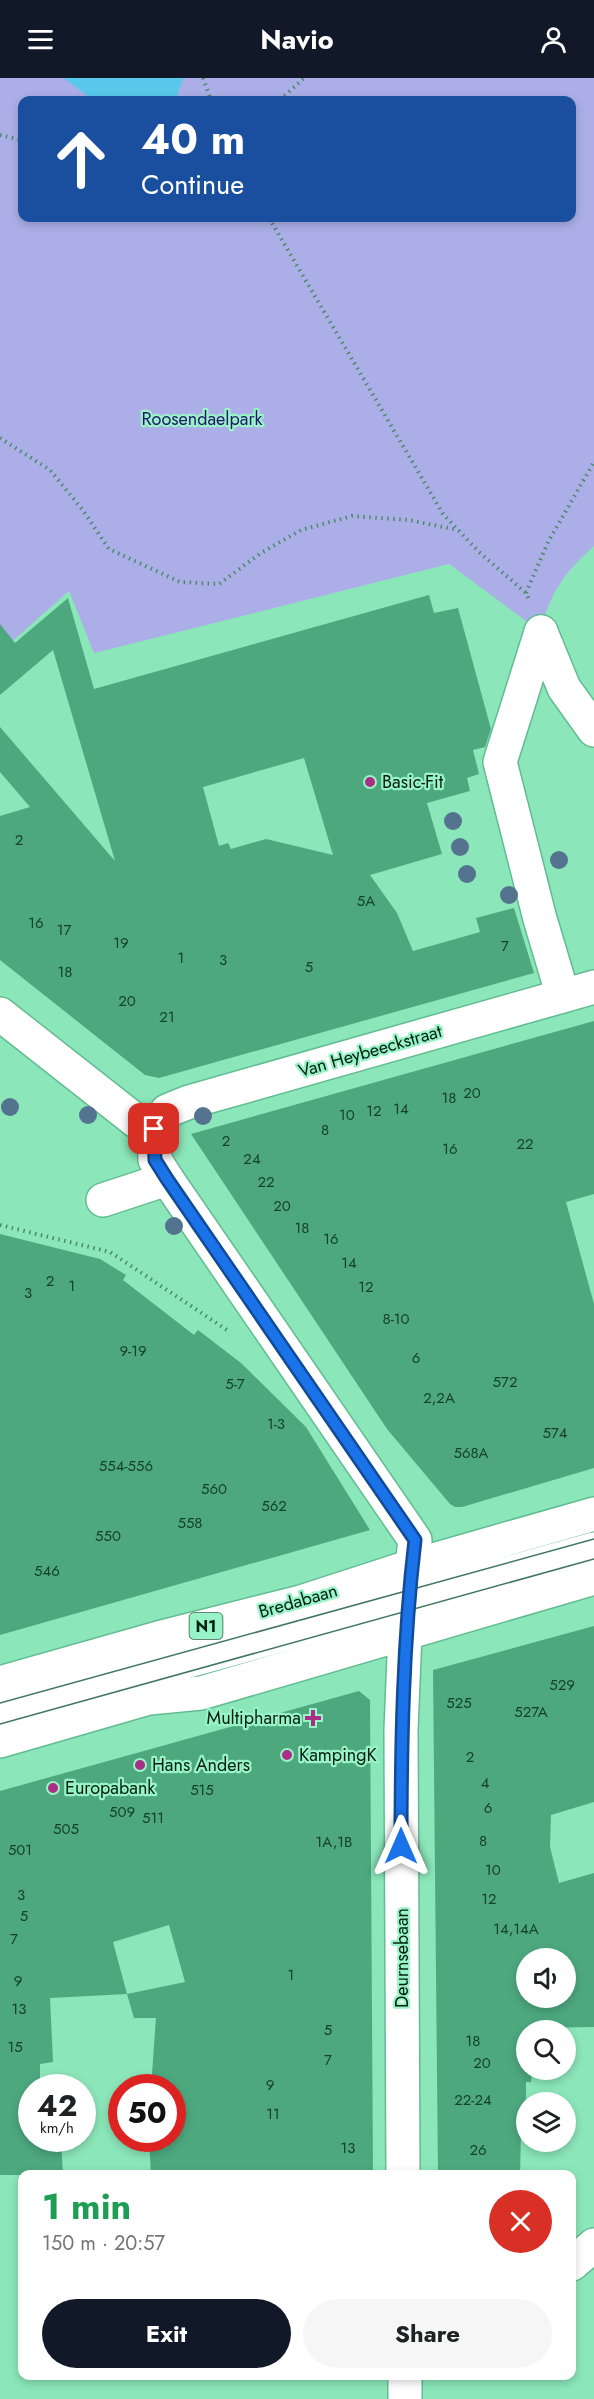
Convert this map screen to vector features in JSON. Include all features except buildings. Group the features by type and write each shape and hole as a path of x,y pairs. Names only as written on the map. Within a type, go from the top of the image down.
{"main road":[{"path":"541,632 564,688 594,730"},
{"path":"541,632 500,762 540,919 579,992"},
{"name":"Van Heybeeckstraat","path":"154,1129 167,1111 189,1102 579,992"},
{"path":"0,1014 136,1121 154,1129"},
{"name":"Deurnsebaan","path":"154,1129 155,1160 167,1179 415,1540 405,1633 405,1672 400,1730 403,2170"},
{"path":"103,1200 167,1179"},
{"name":"Bredabaan","path":"0,1683 158,1638 301,1602 412,1566 594,1514"},
{"name":"Bredabaan","path":"0,1713 594,1549"},
{"path":"0,1741 150,1698 201,1693 594,1578"},
{"path":"576,2260 594,2244"},
{"path":"405,2380 405,2399"}],"path":[{"path":"203,78 210,96"},
{"path":"284,96 304,78"},
{"path":"0,135 18,139"},
{"path":"271,222 443,514 526,593 541,632"},
{"path":"0,438 50,470 82,509 109,549 180,582 219,584 261,553 301,530 352,516 409,519 458,530"},
{"path":"526,593 548,542 594,462"},
{"path":"0,1225 110,1252 228,1331"}],"green space":[{"name":"Roosendaelpark","path":"0,78 594,78 594,546 560,584 544,618 541,632 449,564 94,653 69,591 0,652"}],"shaded area":[{"path":"64,78 183,78 177,96 88,96"}],"tram line":[{"path":"0,1703 594,1539"},
{"path":"0,1724 594,1559"}],"place":[{"name":"Basic-Fit","path":"370,782"},
{"name":"Multipharma","path":"313,1718"},
{"name":"KampingK","path":"287,1755"},
{"name":"Hans Anders","path":"140,1765"},
{"name":"Europabank","path":"53,1788"}],"route":[{"path":"154,1129 155,1160 167,1179 415,1540 405,1633 405,1672 400,1730 401,1846"}]}
